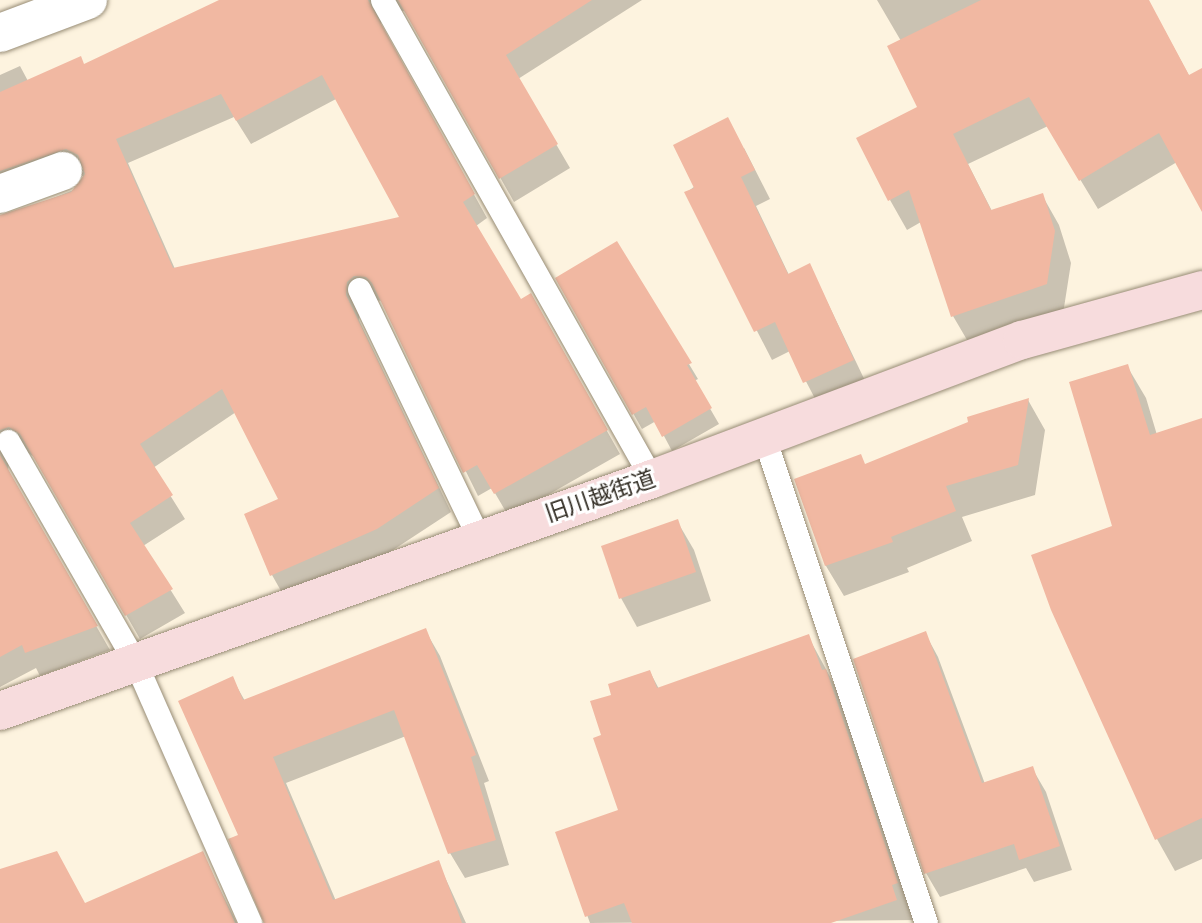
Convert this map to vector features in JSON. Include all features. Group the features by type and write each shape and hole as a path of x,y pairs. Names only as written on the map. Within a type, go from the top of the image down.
{"main road":[{"name":"旧川越街道","path":"0,711 479,538 652,479 1022,340 1202,290"}],"street":[{"path":"0,33 88,0"},
{"path":"0,194 63,171"}],"lane":[{"path":"382,0 652,479"},
{"path":"359,289 479,538"},
{"path":"764,437 926,923"},
{"path":"9,441 136,664 250,923"}],"building":[{"path":"219,0 368,0 475,194 463,202 521,299 531,293 608,430 494,494 477,465 463,473 372,283 366,277 354,276 347,282 346,295 439,488 377,529 270,576 244,514 278,499 222,389 140,444 173,495 130,523 173,589 125,616 20,434 9,427 0,430 0,215 71,192 85,174 78,155 66,149 0,171 0,92 81,56 84,64","holes":["322,75 399,217 173,268 116,139 221,94 236,121"]},
{"path":"398,0 592,0 506,55 558,144 499,179"},
{"path":"981,0 1149,0 1189,75 1202,68 1202,212 1159,133 1079,181 1029,97 953,134 991,210 1043,193 1055,231 1047,284 951,317 909,190 888,201 856,138 917,107 887,46"},
{"path":"728,117 755,170 741,177 788,274 810,263 854,360 803,383 775,322 754,332 684,192 694,188 673,145"},
{"path":"617,241 692,363 687,365 712,408 662,437 646,407 632,415 555,278"},
{"path":"1128,364 1150,435 1202,418 1202,818 1155,840 1051,610 1031,555 1112,526 1069,382"},
{"path":"1029,398 1018,465 946,486 956,511 891,537 893,542 825,566 794,479 861,454 865,464 968,422 967,417"},
{"path":"0,455 98,626 25,653 22,645 0,657"},
{"path":"678,519 696,572 619,599 601,546"},
{"path":"426,628 476,755 471,757 496,840 448,854 394,710 273,757 333,900 439,860 462,923 264,923 228,839 238,835 178,701 233,676 243,700"},
{"path":"926,631 982,783 1033,766 1060,846 1019,860 1014,844 924,874 853,659"},
{"path":"809,634 822,670 826,669 898,883 892,885 897,900 831,923 632,923 624,903 585,917 555,832 618,810 593,738 601,735 590,701 611,695 608,684 650,670 657,688"},
{"path":"57,851 85,903 203,851 235,923 0,923 0,869"}]}
